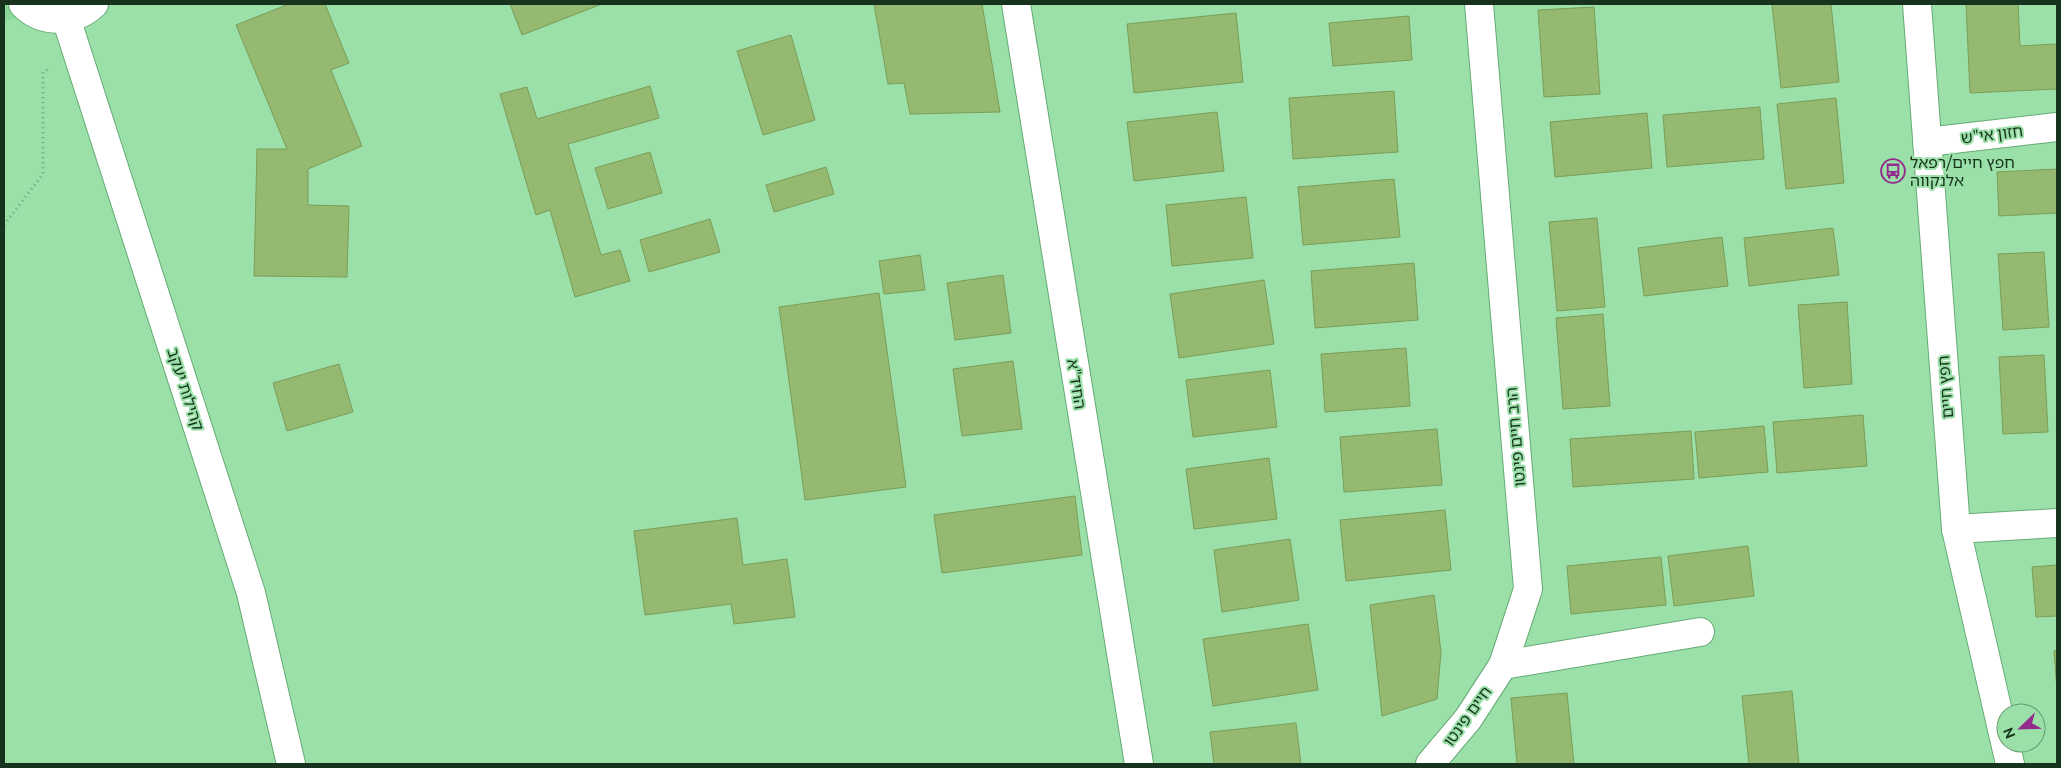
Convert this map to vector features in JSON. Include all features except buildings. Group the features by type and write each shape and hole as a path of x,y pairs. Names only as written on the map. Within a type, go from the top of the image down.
{"street":[{"path":"17,6 42,16 66,18 83,12 94,4"},
{"name":"החיד\"א","path":"1016,4 1139,764"},
{"name":"הרב חיים פינטו","path":"1479,4 1528,589 1502,665"},
{"name":"חפץ חיים","path":"1917,4 1956,529 2010,764"},
{"name":"קהילות יעקב","path":"66,18 80,56 251,593 291,764"},
{"name":"חזון אי\"ש","path":"1927,142 2057,127"},
{"path":"1956,529 2057,523"},
{"path":"1502,665 1700,632"},
{"name":"חיים פינטו","path":"1430,764 1468,719 1502,665"}],"path":[{"path":"4,226 43,174 43,72 80,56"}],"shaded area":[{"path":"4,4 49,4 4,22"}],"place":[{"name":"חפץ חיים/רפאל אלנקווה","path":"1893,171"}]}
